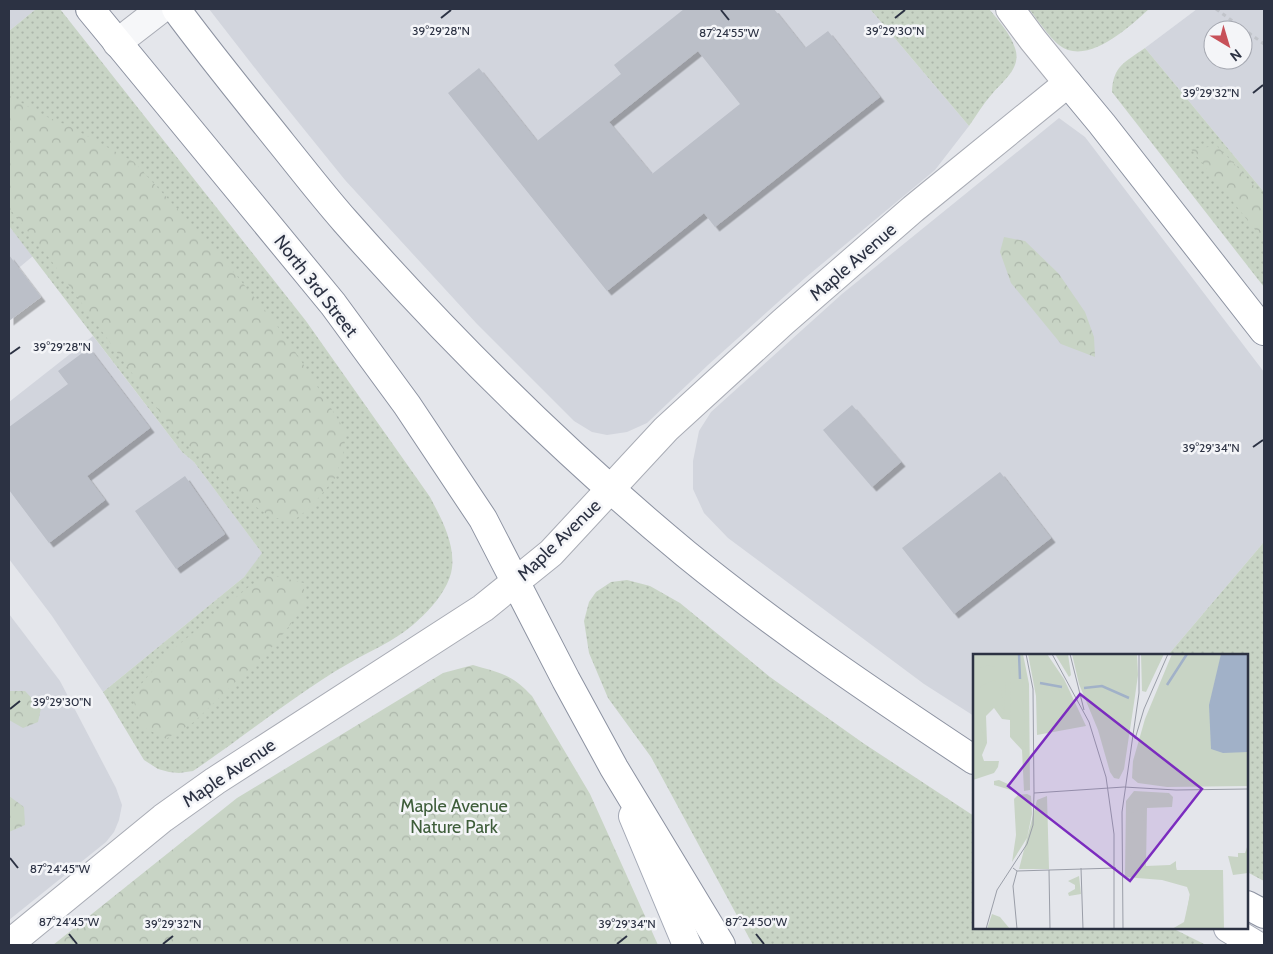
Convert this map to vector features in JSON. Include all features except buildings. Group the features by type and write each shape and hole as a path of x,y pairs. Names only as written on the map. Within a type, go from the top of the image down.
{"main road":[{"name":"North 3rd Street","path":"90,9 339,312 407,406 483,519 614,768"},
{"path":"176,9 344,220 502,388 611,488 699,564 826,660 973,759"},
{"path":"1010,9 1264,331"},
{"name":"Maple Avenue","path":"9,944 200,791 483,608 516,582 551,553 666,429 783,322 913,209 1068,83"},
{"path":"614,768 687,945"},
{"path":"614,768 721,945"},
{"path":"1248,906 1264,914"},
{"path":"1230,929 1256,945"}],"street":[{"path":"117,43 161,9"}],"path":[{"path":"1216,9 1264,44"}],"shaded area":[{"path":"9,9 36,9 9,31"},
{"path":"209,9 870,9 969,126 935,170 805,278 647,423 627,432 607,435 592,432 574,421 477,324 345,180"},
{"path":"1197,9 1264,9 1264,192 1145,48"},
{"path":"1059,118 1085,137 1264,372 1264,542 1169,654 973,654 973,715 924,684 728,538 704,513 693,489 693,461 699,431 711,412 842,294"},
{"path":"9,226 33,256 9,276"},
{"path":"93,336 182,452 194,462 263,554 244,577 103,692 52,616 9,559 9,402"},
{"path":"9,614 60,681 116,788 122,805 114,832 106,842 9,920"}],"green space":[{"path":"36,9 60,9 306,321 430,497 446,531 451,549 452,568 449,579 437,600 419,620 390,641 316,684 193,771 169,772 158,769 144,760 103,692 244,577 262,553 194,462 182,452 9,226 9,31"},
{"path":"870,9 989,9 1004,27 1013,43 1016,55 1014,68 969,126"},
{"path":"1029,9 1149,9 1107,42 1095,48 1070,51 1055,42"},
{"path":"1145,48 1264,192 1264,287 1112,92 1115,76 1121,65"},
{"path":"9,95 40,114 69,126 134,162 217,252 273,320 298,356 346,432 343,455 335,478 311,507 293,521 271,517 231,490 167,422 50,259 9,208"},
{"path":"1217,146 1264,198 1264,241 1191,149"},
{"path":"1004,237 1025,241 1059,274 1085,312 1094,337 1095,357 1061,344 1011,283 1000,252"},
{"path":"1264,542 1264,881 1248,873 1248,654 1169,654"},
{"path":"271,575 304,583 304,607 275,644 194,722 166,739 141,726 132,695 165,656 251,585"},
{"path":"627,580 650,586 680,603 770,677 863,743 973,815 973,929 1174,929 1206,945 753,945 651,757 608,698 589,653 584,621 589,602 596,592 611,582"},
{"name":"Maple Avenue Nature Park","path":"473,665 512,679 532,696 590,794 658,945 53,945 237,798 443,673"},
{"path":"9,691 25,691 41,708 38,722 23,728 9,720"},
{"path":"9,796 24,807 25,825 9,832"}]}
